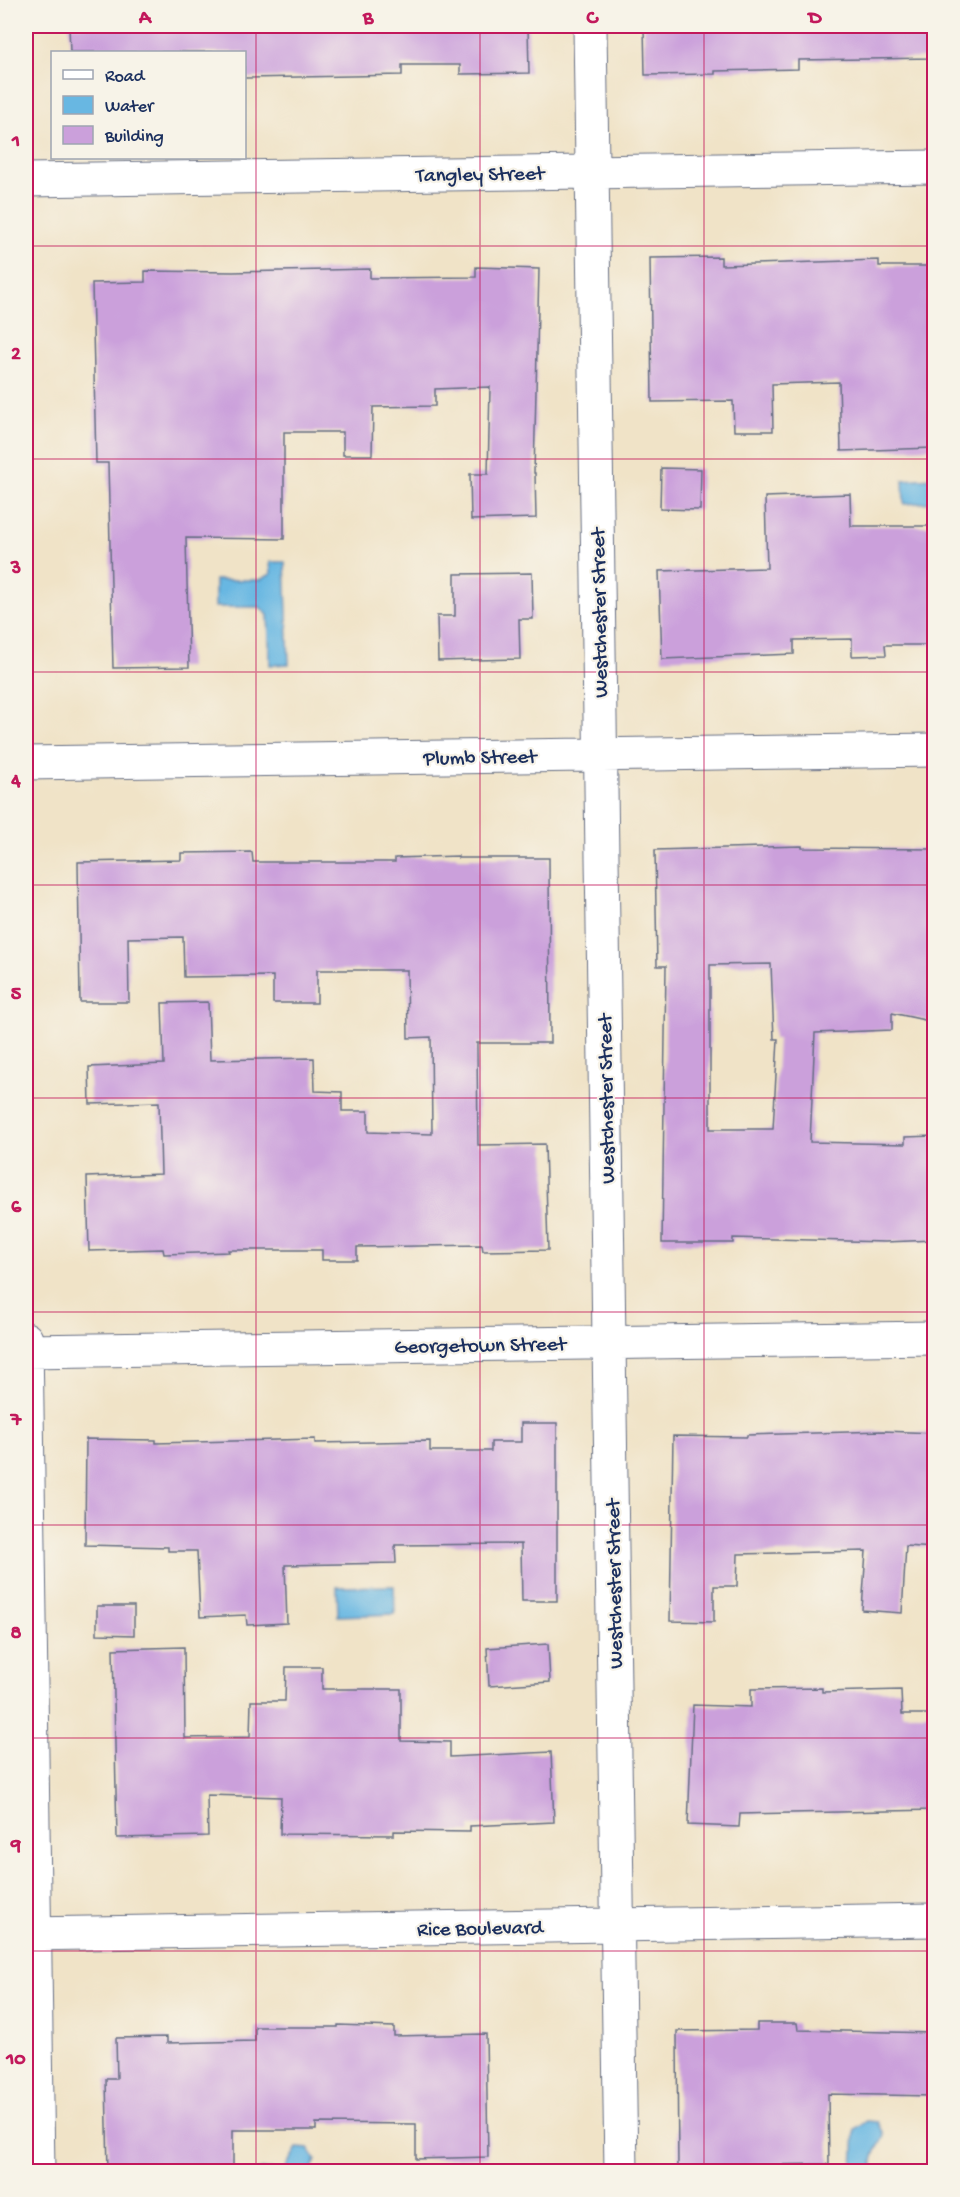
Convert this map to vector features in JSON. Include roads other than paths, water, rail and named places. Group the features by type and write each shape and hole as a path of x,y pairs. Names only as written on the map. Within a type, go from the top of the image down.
{"street":[{"name":"Westchester Street","path":"590,26 621,2172"},
{"name":"Tangley Street","path":"26,180 934,167"},
{"name":"Plumb Street","path":"26,763 934,750"},
{"name":"Georgetown Street","path":"26,1351 934,1338"},
{"path":"26,1339 30,1934 38,2172"},
{"name":"Rice Boulevard","path":"30,1934 934,1920"}],"water":[{"path":"934,478 934,502 904,504 903,480"},
{"path":"270,562 285,562 289,664 270,665 268,615 260,607 215,607 215,580 260,580 271,574"},
{"path":"394,1586 395,1614 338,1616 337,1587"},
{"path":"867,2121 878,2122 884,2134 875,2154 871,2171 853,2171 855,2129"},
{"path":"297,2148 309,2149 316,2160 311,2171 257,2171 284,2170"}]}
